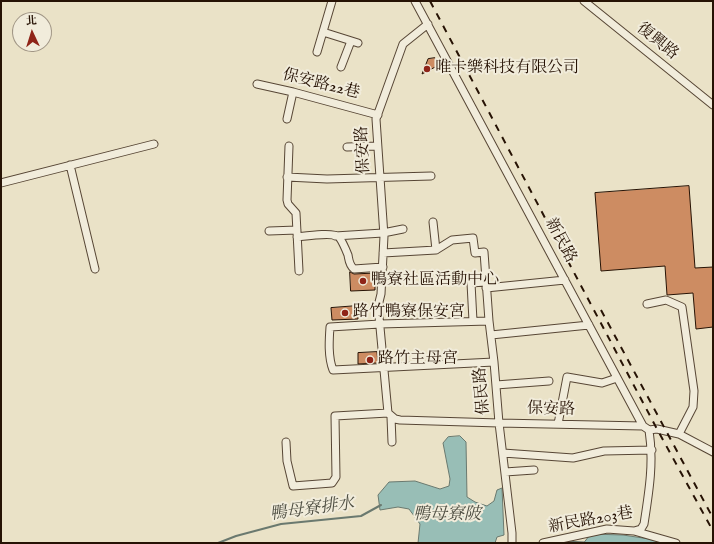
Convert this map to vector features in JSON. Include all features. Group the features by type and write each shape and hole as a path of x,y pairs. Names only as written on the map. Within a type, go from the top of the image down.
{"street":[{"path":"317,52 332,1"},
{"name":"新民路","path":"415,1 617,378 646,428"},
{"name":"復興路","path":"584,1 713,105"},
{"name":"保安路","path":"390,415 378,306 381,294 383,267 383,233 376,125 378,115 403,44 428,24"},
{"path":"323,32 354,42 341,67"},
{"name":"保安路22巷","path":"257,84 378,115"},
{"path":"287,119 293,92"},
{"path":"1,183 154,144"},
{"path":"289,146 287,200 288,204 296,213 299,271"},
{"path":"347,147 377,146"},
{"path":"70,165 95,268"},
{"path":"287,177 327,179 431,176"},
{"path":"433,222 436,250"},
{"path":"335,236 383,233 403,229"},
{"path":"269,231 329,234 339,237 347,252 351,267 359,269 383,267"},
{"path":"383,253 436,250 452,240 473,238 475,253 484,252 484,269 491,335 589,326"},
{"path":"473,321 471,283 486,285 565,280"},
{"path":"647,304 666,300 682,307 694,391 694,407 679,434"},
{"path":"489,321 330,327 330,363 333,370 494,362"},
{"name":"保民路","path":"491,335 512,543"},
{"path":"558,424 567,377 602,383 617,378"},
{"path":"496,385 549,381"},
{"path":"390,415 392,442"},
{"name":"保安路","path":"286,442 287,461 293,486 332,483 336,478 334,416 390,415 400,420 646,428"},
{"path":"646,428 657,428 679,434 713,452"},
{"name":"新民路203巷","path":"543,543 607,529 634,531 641,529 644,524 650,489 652,450 646,428"},
{"path":"503,453 573,458 604,451 652,450"},
{"path":"505,472 534,470"},
{"path":"634,531 676,543"}],"water":[{"name":"鴨母寮陂","path":"460,436 466,442 467,497 475,502 487,506 494,501 497,490 502,488 504,535 497,537 495,543 418,543 420,524 409,509 398,507 380,510 378,495 389,482 415,481 440,489 449,486 450,479 443,443 448,437"},
{"path":"591,534 623,535 676,543 556,543 563,541 584,542"}],"building":[{"name":"唯卡樂科技有限公司","path":"435,58 439,65 422,74 428,59"},
{"path":"689,186 695,268 713,267 713,327 696,329 693,293 667,295 665,266 601,271 595,193"},
{"name":"鴨寮社區活動中心","path":"350,272 354,274 375,273 375,290 351,291"},
{"name":"路竹鴨寮保安宮","path":"357,306 358,319 332,320 331,308"},
{"name":"路竹主母宮","path":"377,352 378,363 358,364 358,353"}],"waterway":[{"name":"鴨母寮排水","path":"218,543 236,536 281,524 361,516 381,505"}],"railway":[{"path":"430,1 657,429 713,531"},
{"path":"601,310 713,518"}],"place":[{"name":"唯卡樂科技有限公司","path":"427,69"},
{"name":"鴨寮社區活動中心","path":"363,281"},
{"name":"路竹鴨寮保安宮","path":"345,313"},
{"name":"路竹主母宮","path":"370,360"}]}
